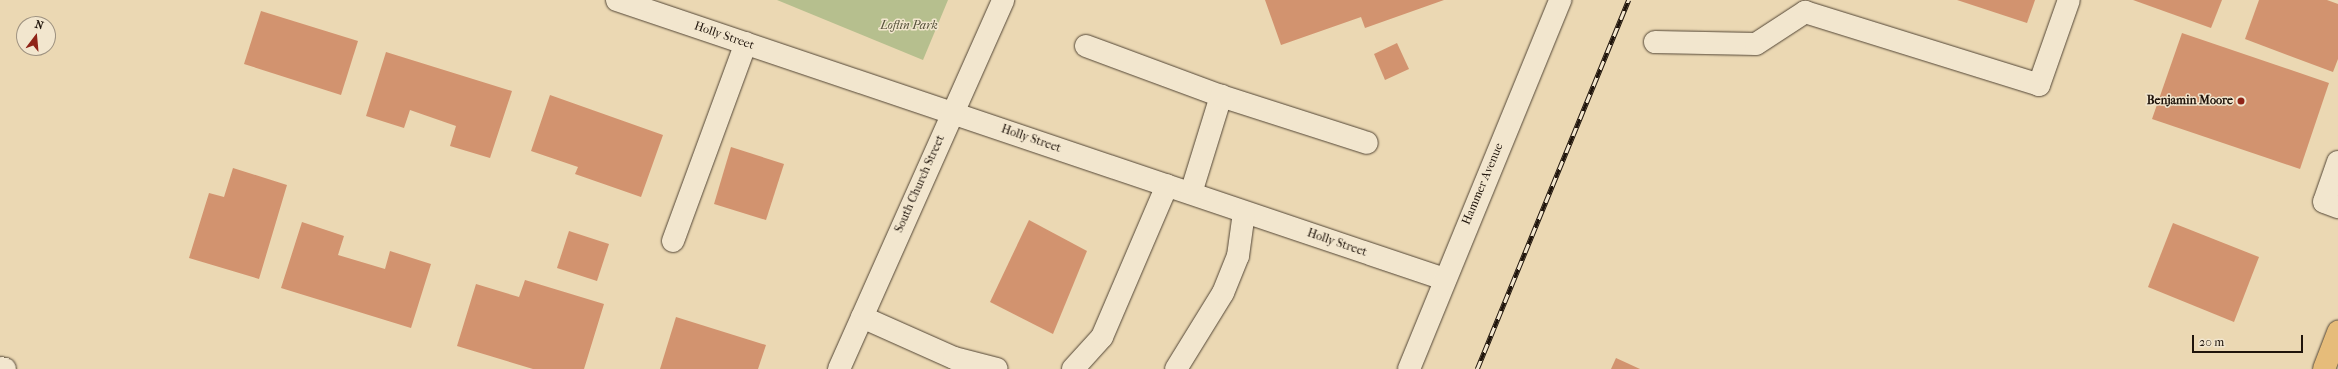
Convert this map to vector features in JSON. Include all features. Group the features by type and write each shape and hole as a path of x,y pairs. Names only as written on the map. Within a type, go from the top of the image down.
{"main road":[{"path":"2324,369 2338,332"}],"street":[{"name":"Holly Street","path":"617,0 1444,279"},
{"name":"South Church Street","path":"839,369 1003,0"},
{"name":"Hammer Avenue","path":"1409,369 1444,279 1560,0"},
{"path":"1655,42 1756,44 1807,6 2039,85 2069,0"},
{"path":"673,242 746,43"},
{"path":"1086,46 1221,96 1366,143"},
{"path":"1191,193 1221,96"},
{"path":"2338,162 2324,202 2338,207"},
{"path":"1073,369 1102,337 1167,185"},
{"path":"1176,369 1223,293 1238,256 1244,212"},
{"path":"862,317 954,358 998,369"},
{"path":"0,368 5,369"}],"green space":[{"name":"Loflin Park","path":"777,0 948,0 923,60"}],"building":[{"path":"1265,0 1444,0 1365,28 1361,17 1281,45"},
{"path":"1957,0 2035,0 2027,23"},
{"path":"2133,0 2222,0 2211,28"},
{"path":"2259,0 2327,0 2338,4 2338,59 2333,72 2245,39"},
{"path":"261,11 358,41 341,95 244,64"},
{"name":"Benjamin Moore","path":"2182,33 2329,83 2300,169 2152,119"},
{"path":"1397,43 1409,69 1385,80 1374,54"},
{"path":"386,52 512,91 490,158 450,146 456,126 410,110 404,128 366,116"},
{"path":"550,95 663,135 641,197 575,174 578,167 531,151"},
{"path":"731,147 784,164 766,220 714,204"},
{"path":"233,168 287,185 259,279 189,258 209,193 224,197"},
{"path":"1029,220 1087,251 1053,334 990,302"},
{"path":"302,222 344,236 338,255 385,269 390,251 431,264 411,328 281,288"},
{"path":"2173,223 2259,257 2234,322 2148,287"},
{"path":"569,231 609,244 597,281 557,268"},
{"path":"525,280 604,304 584,369 533,369 457,346 476,284 519,297"},
{"path":"676,317 766,345 758,369 660,369"},
{"path":"1616,358 1640,369 1611,369"}],"railway":[{"path":"1477,369 1628,0"}],"place":[{"name":"Benjamin Moore","path":"2241,101"}]}
